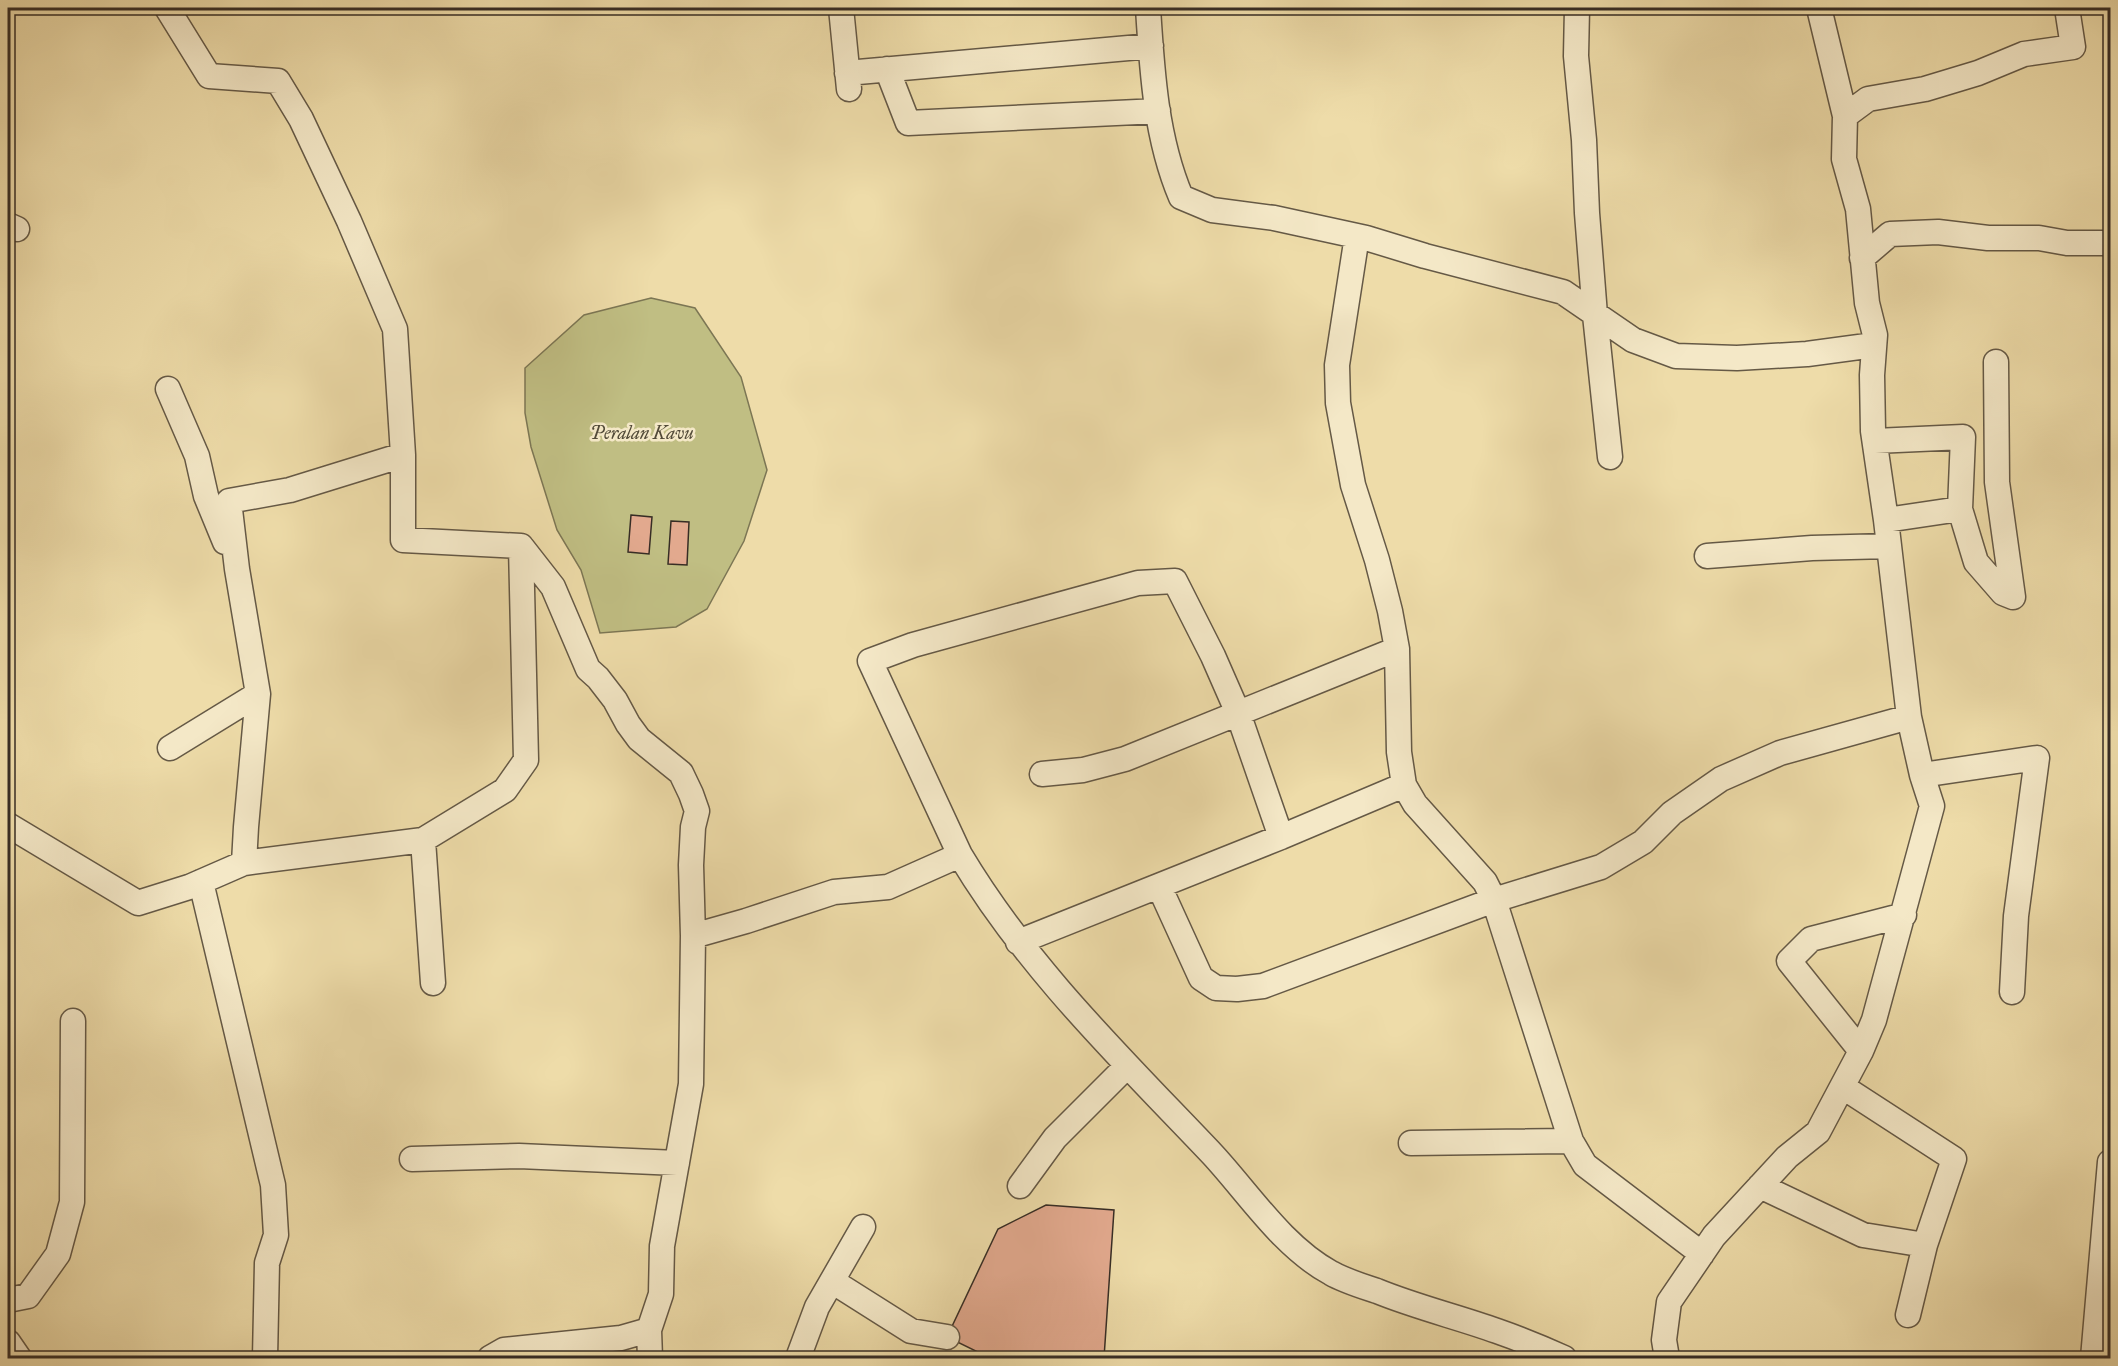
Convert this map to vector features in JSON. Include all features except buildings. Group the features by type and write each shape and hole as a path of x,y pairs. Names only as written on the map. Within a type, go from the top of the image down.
{"street":[{"path":"167,8 209,76 278,81 301,119 349,220 395,328 403,455 403,540 521,546 554,586 588,669 615,700 628,724 639,738 681,773 691,794 697,812 693,827 691,865 693,936 691,1084 662,1245 661,1294 649,1330 650,1359"},
{"path":"841,8 848,81 887,69 1150,46"},
{"path":"1148,8 1152,80 1170,171 1181,197 1212,210 1274,218 1357,236 1563,292 1633,340 1676,356 1737,358 1806,354 1874,345"},
{"path":"1577,8 1576,56 1595,315 1611,457"},
{"path":"1667,1359 1664,1340 1669,1302 1714,1236 1787,1157 1818,1132 1861,1051 1874,1020 1932,806 1922,775 1909,717 1875,441 1872,375 1875,335 1867,303 1858,209 1844,159 1845,116 1819,8"},
{"path":"1845,116 1868,99 1924,89 1978,73 2024,54 2073,47 2067,8"},
{"path":"887,69 908,123 1158,111"},
{"path":"1862,258 1890,234 1938,232 1988,238 2038,238 2067,243 2110,243"},
{"path":"1357,236 1337,365 1338,403 1353,485 1377,560 1397,649 1399,752 1404,785 1415,804 1471,863 1485,882 1494,900 1571,1141 1586,1165 1702,1254"},
{"path":"1875,441 1963,437 1959,509 1976,562 2003,593 2013,597 1997,482 1996,362"},
{"path":"168,389 197,456 206,496 237,569"},
{"path":"244,863 258,694 237,569 229,501 290,490 403,455"},
{"path":"1886,520 1959,509"},
{"path":"8,825 138,903 201,882 244,863 423,840 505,790 526,760 521,546"},
{"path":"1707,556 1812,548 1889,546"},
{"path":"1281,837 1238,713 1175,581 1138,583 913,645 870,661 960,855 979,888 1018,942 1078,1014 1214,1156 1251,1200 1305,1256 1331,1274 1396,1299 1495,1330 1564,1359"},
{"path":"1042,774 1083,770 1125,759 1397,649"},
{"path":"170,748 258,694"},
{"path":"1159,886 1201,978 1216,988 1237,989 1263,986 1494,900 1601,867 1643,842 1672,813 1721,778 1780,753 1909,717"},
{"path":"1922,775 2037,758 2016,916 2012,992"},
{"path":"1018,942 1281,837 1404,785"},
{"path":"423,840 434,983"},
{"path":"693,936 834,892 888,887 960,855"},
{"path":"201,882 273,1185 276,1235 267,1263 265,1359"},
{"path":"1861,1051 1789,961 1811,939 1904,915"},
{"path":"8,1300 28,1296 58,1254 72,1202 74,1021"},
{"path":"1020,1186 1055,1138 1127,1066"},
{"path":"1843,1086 1954,1159 1925,1245 1908,1315"},
{"path":"1412,1143 1571,1141"},
{"path":"412,1159 519,1156 677,1163"},
{"path":"2093,1359 2105,1275 2110,1162"},
{"path":"1760,1186 1863,1235 1925,1245"},
{"path":"798,1359 817,1307 863,1227"},
{"path":"832,1281 911,1331 947,1337"},
{"path":"490,1359 504,1350 621,1338 649,1330"},
{"path":"8,1342 20,1359"}],"green space":[{"name":"Peralan Kavu","path":"651,298 695,308 741,377 767,470 744,541 707,609 676,627 600,633 581,570 557,530 531,447 525,413 525,368 584,315"}]}
